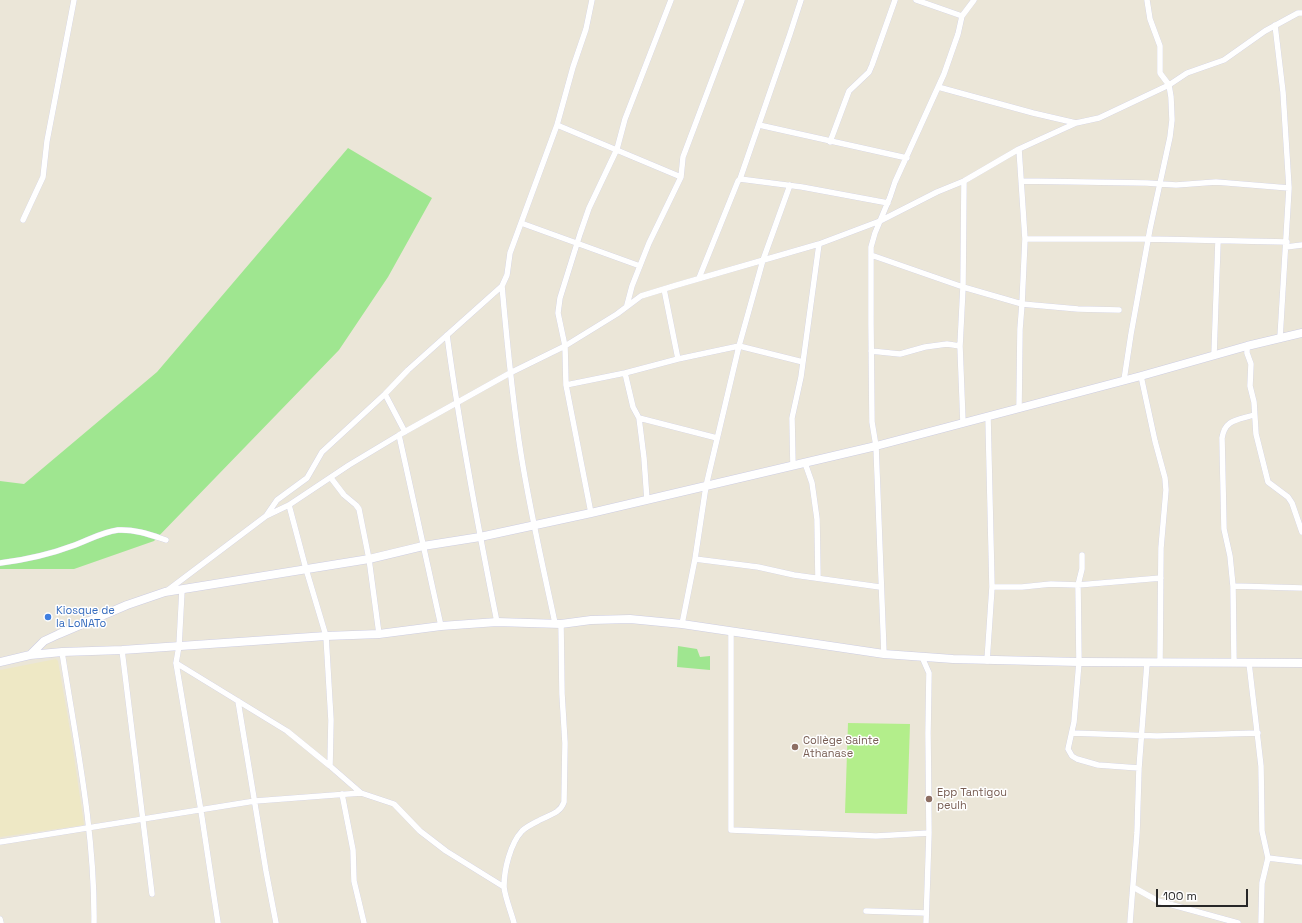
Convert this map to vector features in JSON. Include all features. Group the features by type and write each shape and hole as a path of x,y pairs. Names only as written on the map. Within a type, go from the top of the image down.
{"street":[{"path":"23,220 43,177 47,141 74,0"},
{"path":"266,516 277,500 307,478 322,452 385,394 408,370 502,286 507,275 510,253 557,125 573,67 586,29 592,0"},
{"path":"591,514 566,385 565,346 558,313 560,298 577,243 590,208 616,149 625,119 671,0"},
{"path":"628,305 632,286 649,243 681,177 683,157 742,0"},
{"path":"699,278 740,178 801,0"},
{"path":"830,142 849,91 868,72 872,65 895,0"},
{"path":"916,0 962,16"},
{"path":"968,0 968,8"},
{"path":"884,654 880,587 876,446 872,422 871,247 895,182 944,74 958,34 962,16 974,0"},
{"path":"1124,380 1130,334 1172,120 1172,105 1169,85 1160,73 1160,46 1150,19 1147,0"},
{"path":"165,592 266,516 290,505 405,432 510,373 565,346 617,314 642,296 699,278 819,244 880,221 937,192 964,181 1019,149 1076,123 1099,118 1169,85 1187,73 1224,60 1275,25 1298,13 1302,13"},
{"path":"1275,25 1283,92 1289,188 1280,338"},
{"path":"938,87 1076,123"},
{"path":"557,125 681,177"},
{"path":"759,125 907,158"},
{"path":"1019,149 1025,239 1020,329 1019,408"},
{"path":"740,178 888,202"},
{"path":"964,181 964,287 960,346 964,423"},
{"path":"1022,181 1160,184 1216,182 1289,188"},
{"path":"682,624 695,559 706,486 739,346 763,260 790,185"},
{"path":"522,223 640,266"},
{"path":"1025,239 1218,240 1302,245"},
{"path":"1214,355 1218,240"},
{"path":"793,466 792,418 803,362 819,244"},
{"path":"871,255 964,287 1022,304 1078,309 1119,310"},
{"path":"502,286 510,373 521,453 534,526 558,624 565,743 564,802 561,809 558,812 531,824 522,831 509,855 504,886 514,923"},
{"path":"664,289 678,358"},
{"path":"30,655 44,640 113,610 165,592 369,559 423,546 480,537 591,514 876,446 1141,376 1247,346 1302,333"},
{"path":"447,336 456,404 497,622"},
{"path":"871,351 900,354 925,347 947,344 960,346"},
{"path":"566,385 625,373 638,368 678,358 739,346 803,362"},
{"path":"1247,346 1247,353 1251,364 1250,386 1254,402 1256,434 1268,482 1288,497 1292,503 1302,532"},
{"path":"625,373 633,407 639,418 647,500"},
{"path":"1141,376 1155,441 1165,478 1166,490 1161,548 1160,662"},
{"path":"385,394 405,432"},
{"path":"1234,662 1230,556 1224,529 1223,431 1229,423 1254,415"},
{"path":"987,661 992,587 988,417"},
{"path":"639,418 717,438"},
{"path":"399,436 441,626"},
{"path":"805,463 812,483 817,519 818,578"},
{"path":"331,478 359,509 369,559 379,634"},
{"path":"290,505 306,569 326,636 331,720 330,766"},
{"path":"0,563 19,561 119,530 140,532 166,540"},
{"path":"1082,555 1082,569 1078,585 1079,662 1072,733 1068,749 1072,756 1077,759 1098,765 1139,768"},
{"path":"695,559 758,567 794,575 880,587"},
{"path":"992,587 1022,587 1051,584 1078,585 1161,578"},
{"path":"1232,586 1302,588"},
{"path":"182,590 179,646 176,663 202,811 218,923"},
{"path":"0,662 30,655 62,652 122,650 326,636 379,634 441,626 497,622 558,624 591,620 630,619 682,624 884,654 922,657 987,661 1302,663"},
{"path":"731,632 731,830 876,836 929,833"},
{"path":"122,650 152,894"},
{"path":"62,652 90,827 94,876 94,923"},
{"path":"922,657 929,673 929,833 926,923"},
{"path":"176,663 287,731 361,793"},
{"path":"1130,923 1147,663"},
{"path":"1250,663 1262,766 1262,831 1268,858 1262,883 1261,923"},
{"path":"238,701 276,923"},
{"path":"1072,733 1157,736 1258,732"},
{"path":"0,842 255,802 361,793 394,804 420,832 458,859 504,886"},
{"path":"342,794 353,850 354,881 364,923"},
{"path":"1268,858 1302,862"},
{"path":"1133,887 1158,901 1238,923"},
{"path":"866,911 926,913"},
{"path":"0,919 1,923"}],"shaded area":[{"path":"56,659 58,661 71,736 84,825 0,837 0,670"}],"green space":[{"path":"348,148 432,198 388,277 339,350 154,541 74,569 0,569 0,481 24,484 157,372"},
{"path":"678,646 697,649 700,657 710,656 710,670 677,667"},
{"path":"848,723 910,724 907,814 845,813"}],"place":[{"name":"Kiosque de la LoNATo","path":"48,617"},
{"name":"Collège Sainte Athanase","path":"795,747"},
{"name":"Epp Tantigou peulh","path":"929,799"}]}
